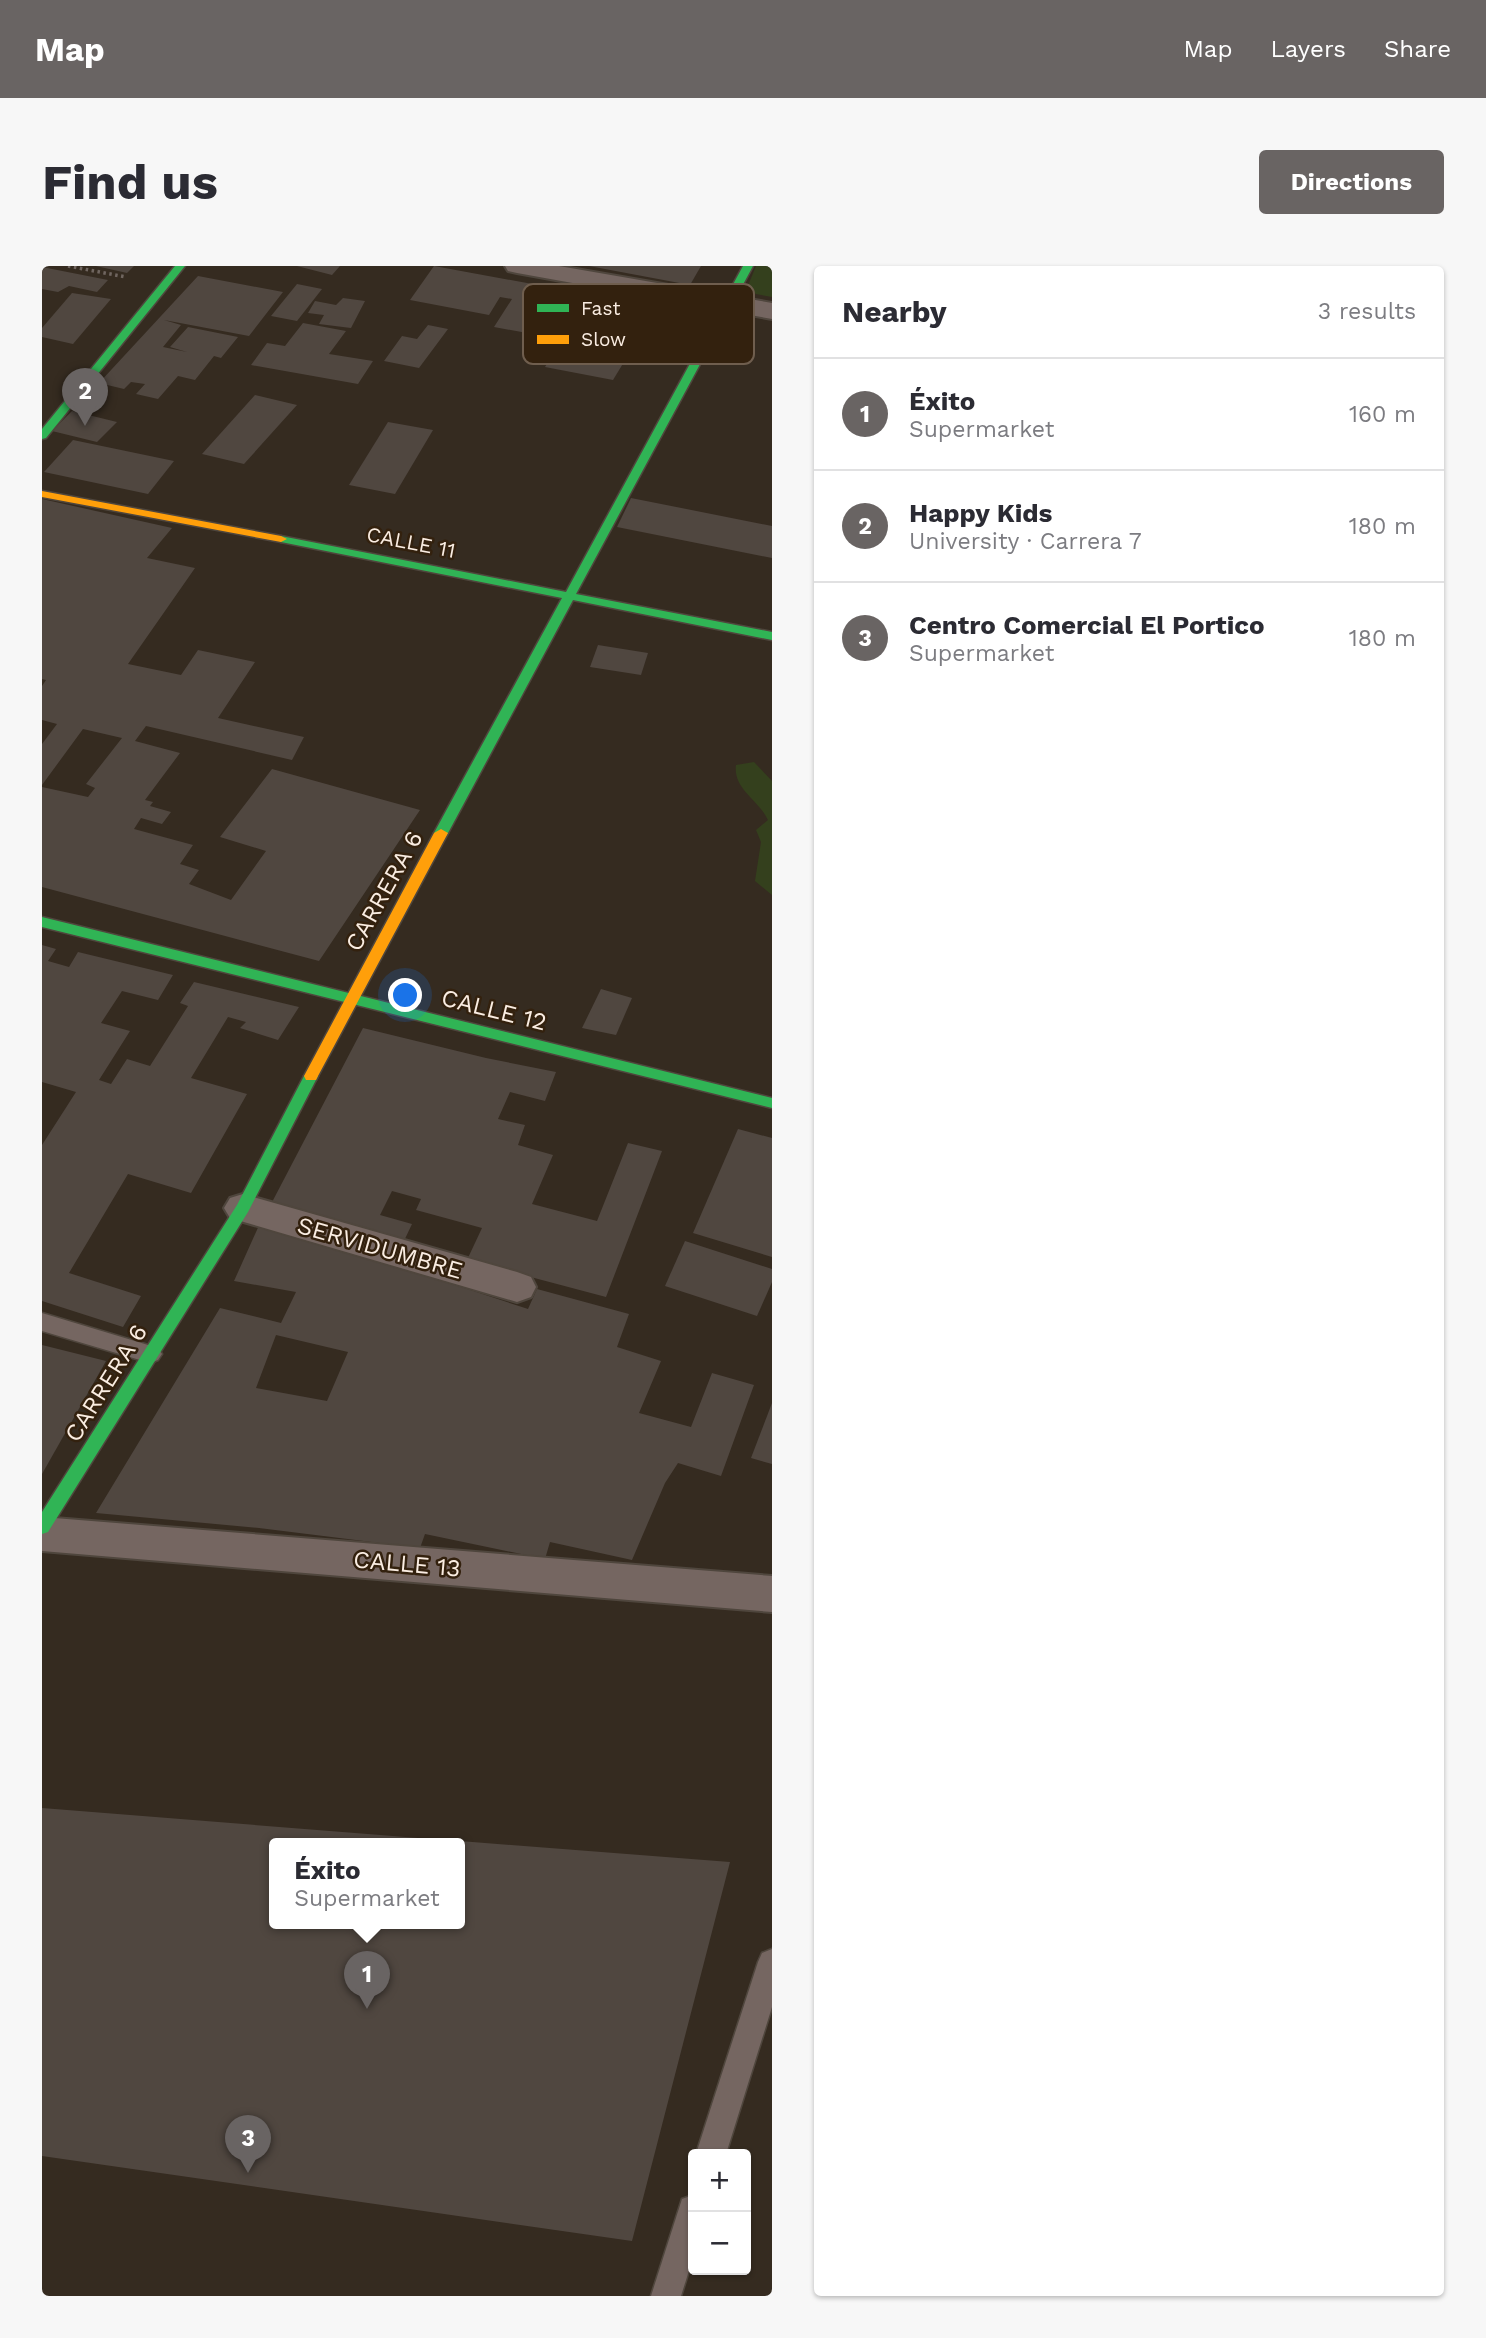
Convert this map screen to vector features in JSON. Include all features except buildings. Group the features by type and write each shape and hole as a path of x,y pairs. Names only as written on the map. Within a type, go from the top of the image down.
{"street":[{"path":"42,436 180,266"},
{"path":"517,266 620,284"},
{"name":"CARRERA 6","path":"739,284 748,266"},
{"path":"754,308 772,311"},
{"name":"CARRERA 6","path":"42,1527 243,1208 351,998 696,364"},
{"name":"CALLE 11","path":"42,494 571,594 772,636"},
{"name":"CALLE 12","path":"42,922 772,1103"},
{"name":"SERVIDUMBRE","path":"243,1208 517,1287"},
{"name":"CALLE 13","path":"42,1534 772,1594"}],"lane":[{"path":"42,1322 150,1354"},
{"path":"713,2149 772,1962"},
{"path":"666,2296 692,2212"}],"path":[{"path":"68,266 165,284"}],"green space":[{"path":"756,266 772,266 772,297 756,294 754,284 749,284"},
{"path":"754,762 772,781 772,895 755,881 761,842 756,830 768,820 742,787 736,773 736,765"}],"traffic: fast":[{"path":"42,436 180,266"},
{"path":"738,284 748,266"},
{"path":"441,833 695,364"},
{"path":"281,539 772,636"},
{"path":"42,922 772,1103"},
{"path":"42,1527 243,1208 311,1076"}],"traffic: slow":[{"path":"42,494 281,539"},
{"path":"311,1076 441,833"}],"place":[{"name":"Happy Kids","path":"85,426"},
{"name":"Éxito","path":"367,2009"},
{"name":"Centro Comercial El Portico","path":"248,2173"}]}
